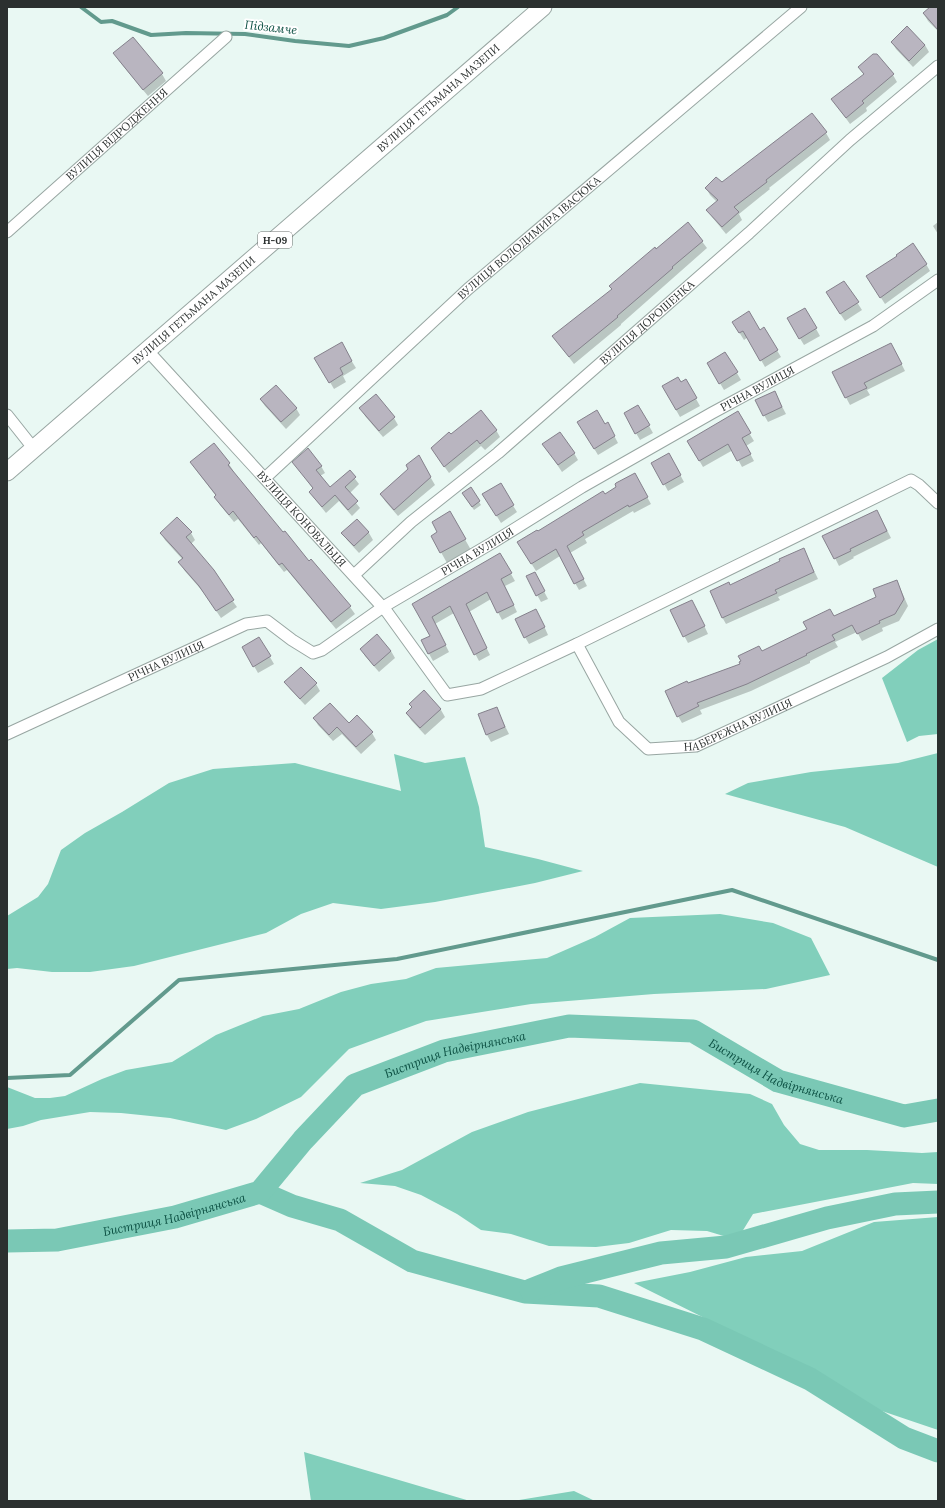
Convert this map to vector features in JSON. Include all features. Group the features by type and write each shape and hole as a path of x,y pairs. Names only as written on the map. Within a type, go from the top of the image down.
{"main road":[{"name":"ВУЛИЦЯ ГЕТЬМАНА МАЗЕПИ","path":"7,472 543,7"}],"street":[{"name":"ВУЛИЦЯ ВОЛОДИМИРА ІВАСЮКА","path":"265,478 468,289 801,7"},
{"name":"ВУЛИЦЯ ВІДРОДЖЕННЯ","path":"7,232 226,37"},
{"name":"ВУЛИЦЯ ДОРОШЕНКА","path":"354,575 410,522 498,453 749,233 850,140 938,66"},
{"name":"РІЧНА ВУЛИЦЯ","path":"7,734 246,624 267,621 292,640 313,653 322,650 383,607 492,543 582,487 712,413 873,326 938,280"},
{"name":"ВУЛИЦЯ КОНОВАЛЬЦЯ","path":"148,350 383,607 447,695 481,689 577,644"},
{"path":"7,415 34,449"},
{"path":"577,644 911,480 919,485 938,503"},
{"name":"НАБЕРЕЖНА ВУЛИЦЯ","path":"577,644 619,722 648,749 696,746 887,657 938,629"}],"green space":[{"path":"938,639 938,734 919,736 907,742 882,678 918,650"},
{"path":"938,753 938,867 845,827 725,794 748,783 811,772 898,763"},
{"path":"394,754 425,763 465,757 479,807 485,847 583,871 535,883 435,902 381,909 333,903 301,914 266,933 134,966 90,972 52,972 17,968 7,969 7,916 38,897 48,884 61,850 85,833 169,783 213,769 295,763 401,791"},
{"path":"720,914 773,923 811,938 830,975 766,989 654,994 531,1004 426,1021 349,1049 301,1097 256,1119 226,1130 170,1118 121,1113 90,1112 41,1120 7,1129 7,1087 35,1098 65,1096 126,1070 172,1062 216,1035 263,1016 299,1009 341,992 371,984 406,979 436,968 547,958 595,937 630,918"},
{"path":"640,1083 750,1094 772,1104 784,1125 800,1144 819,1150 867,1150 922,1153 938,1152 938,1184 913,1183 753,1214 737,1240 707,1231 671,1230 629,1243 596,1247 549,1246 511,1234 481,1230 457,1214 421,1195 395,1186 360,1183 402,1170 472,1132 528,1112"},
{"path":"938,1217 938,1430 876,1409 832,1387 777,1354 634,1283 690,1272 746,1257 802,1251 874,1222"},
{"path":"304,1452 470,1501 311,1501"},
{"path":"574,1491 595,1501 513,1501"}],"building":[{"path":"930,7 938,7 938,30 923,13"},
{"path":"907,26 925,45 909,61 891,42"},
{"path":"133,37 163,73 143,90 113,53"},
{"path":"873,54 877,54 894,74 862,101 864,103 846,118 831,99 864,74 858,67"},
{"path":"812,113 827,132 766,180 767,182 734,207 739,212 722,227 706,210 718,200 705,188 716,177 722,182"},
{"path":"688,222 703,241 617,316 618,317 569,357 552,336 612,289 609,286 655,247 656,249"},
{"path":"913,243 927,264 880,298 866,276 897,256 896,255"},
{"path":"844,281 859,302 840,314 826,292"},
{"path":"805,308 817,328 799,339 787,318"},
{"path":"749,311 760,330 764,327 778,350 760,361 743,331 739,333 732,322"},
{"path":"342,342 352,361 340,368 343,374 329,383 314,358"},
{"path":"891,343 902,364 864,383 867,388 845,398 832,372"},
{"path":"725,352 738,372 719,384 707,363"},
{"path":"678,377 681,382 686,379 697,398 676,410 662,386"},
{"path":"276,385 297,408 281,422 260,399"},
{"path":"775,391 782,407 763,416 755,400"},
{"path":"376,394 395,417 379,431 359,408"},
{"path":"638,405 650,425 635,434 624,413"},
{"path":"481,410 497,430 480,444 477,440 444,467 431,448 449,432 451,434"},
{"path":"597,410 605,424 608,422 615,436 594,449 577,422"},
{"path":"738,411 751,433 742,438 751,454 737,461 728,444 699,461 687,441"},
{"path":"560,432 575,453 558,465 542,444"},
{"path":"214,443 230,463 228,465 283,532 285,531 309,561 311,559 351,606 331,622 282,563 279,565 256,536 254,538 233,511 229,515 214,497 216,495 190,462"},
{"path":"308,448 322,466 316,470 330,487 350,470 356,477 345,487 358,501 348,510 335,495 322,507 309,492 313,488 292,462"},
{"path":"669,453 681,475 663,485 651,463"},
{"path":"419,455 431,477 394,510 380,494 408,469 406,465"},
{"path":"635,473 648,497 629,507 628,505 582,532 584,535 567,546 584,579 574,584 556,549 531,564 517,542 537,530 538,531 603,491 605,494 616,487 616,483"},
{"path":"501,483 514,505 496,516 482,494"},
{"path":"471,487 480,501 472,507 462,493"},
{"path":"877,510 887,531 850,549 851,551 834,559 822,536"},
{"path":"450,511 466,539 440,553 431,536 437,532 432,522"},
{"path":"177,517 192,532 186,537 214,570 234,600 216,611 199,586 178,562 183,558 160,533"},
{"path":"357,519 369,532 354,546 341,533"},
{"path":"804,548 814,572 775,590 777,593 722,618 710,591 729,582 730,585 780,561 779,559"},
{"path":"500,553 512,573 501,579 514,605 497,613 487,592 466,604 487,648 474,655 450,606 432,617 446,645 428,654 421,640 430,636 412,604"},
{"path":"535,572 545,591 536,596 526,576"},
{"path":"897,580 904,599 895,614 879,621 880,623 857,634 852,625 832,635 835,640 806,654 807,655 747,684 697,703 699,706 677,717 665,691 687,681 688,683 740,664 739,662 741,661 738,656 759,646 762,651 807,629 803,622 830,609 834,616 876,597 873,589"},
{"path":"692,600 705,626 683,637 670,610"},
{"path":"536,609 545,627 524,638 515,619"},
{"path":"377,634 391,651 374,666 360,649"},
{"path":"259,637 271,656 253,667 242,647"},
{"path":"301,667 317,683 300,699 284,682"},
{"path":"424,690 441,709 420,728 406,713 412,707 409,704"},
{"path":"330,703 349,723 357,715 373,732 356,747 337,727 329,735 313,718"},
{"path":"497,707 505,727 486,735 478,714"}],"waterway":[{"name":"Підзамче","path":"81,7 101,22 112,21 151,35 186,33 245,34 295,41 349,46 384,38 447,15 458,7"},
{"path":"7,1078 70,1075 179,980 397,959 732,890 938,960"},
{"name":"Бистриця Надвірнянська","path":"7,1241 57,1240 175,1217 260,1192 303,1140 355,1085 444,1051 569,1026 693,1031 778,1081 904,1116 938,1110"},
{"path":"260,1192 292,1206 340,1220 412,1261 525,1292 599,1296 703,1329 810,1379 904,1438 938,1451"},
{"path":"531,1290 561,1278 661,1253 726,1247 827,1218 895,1204 938,1202"}]}
